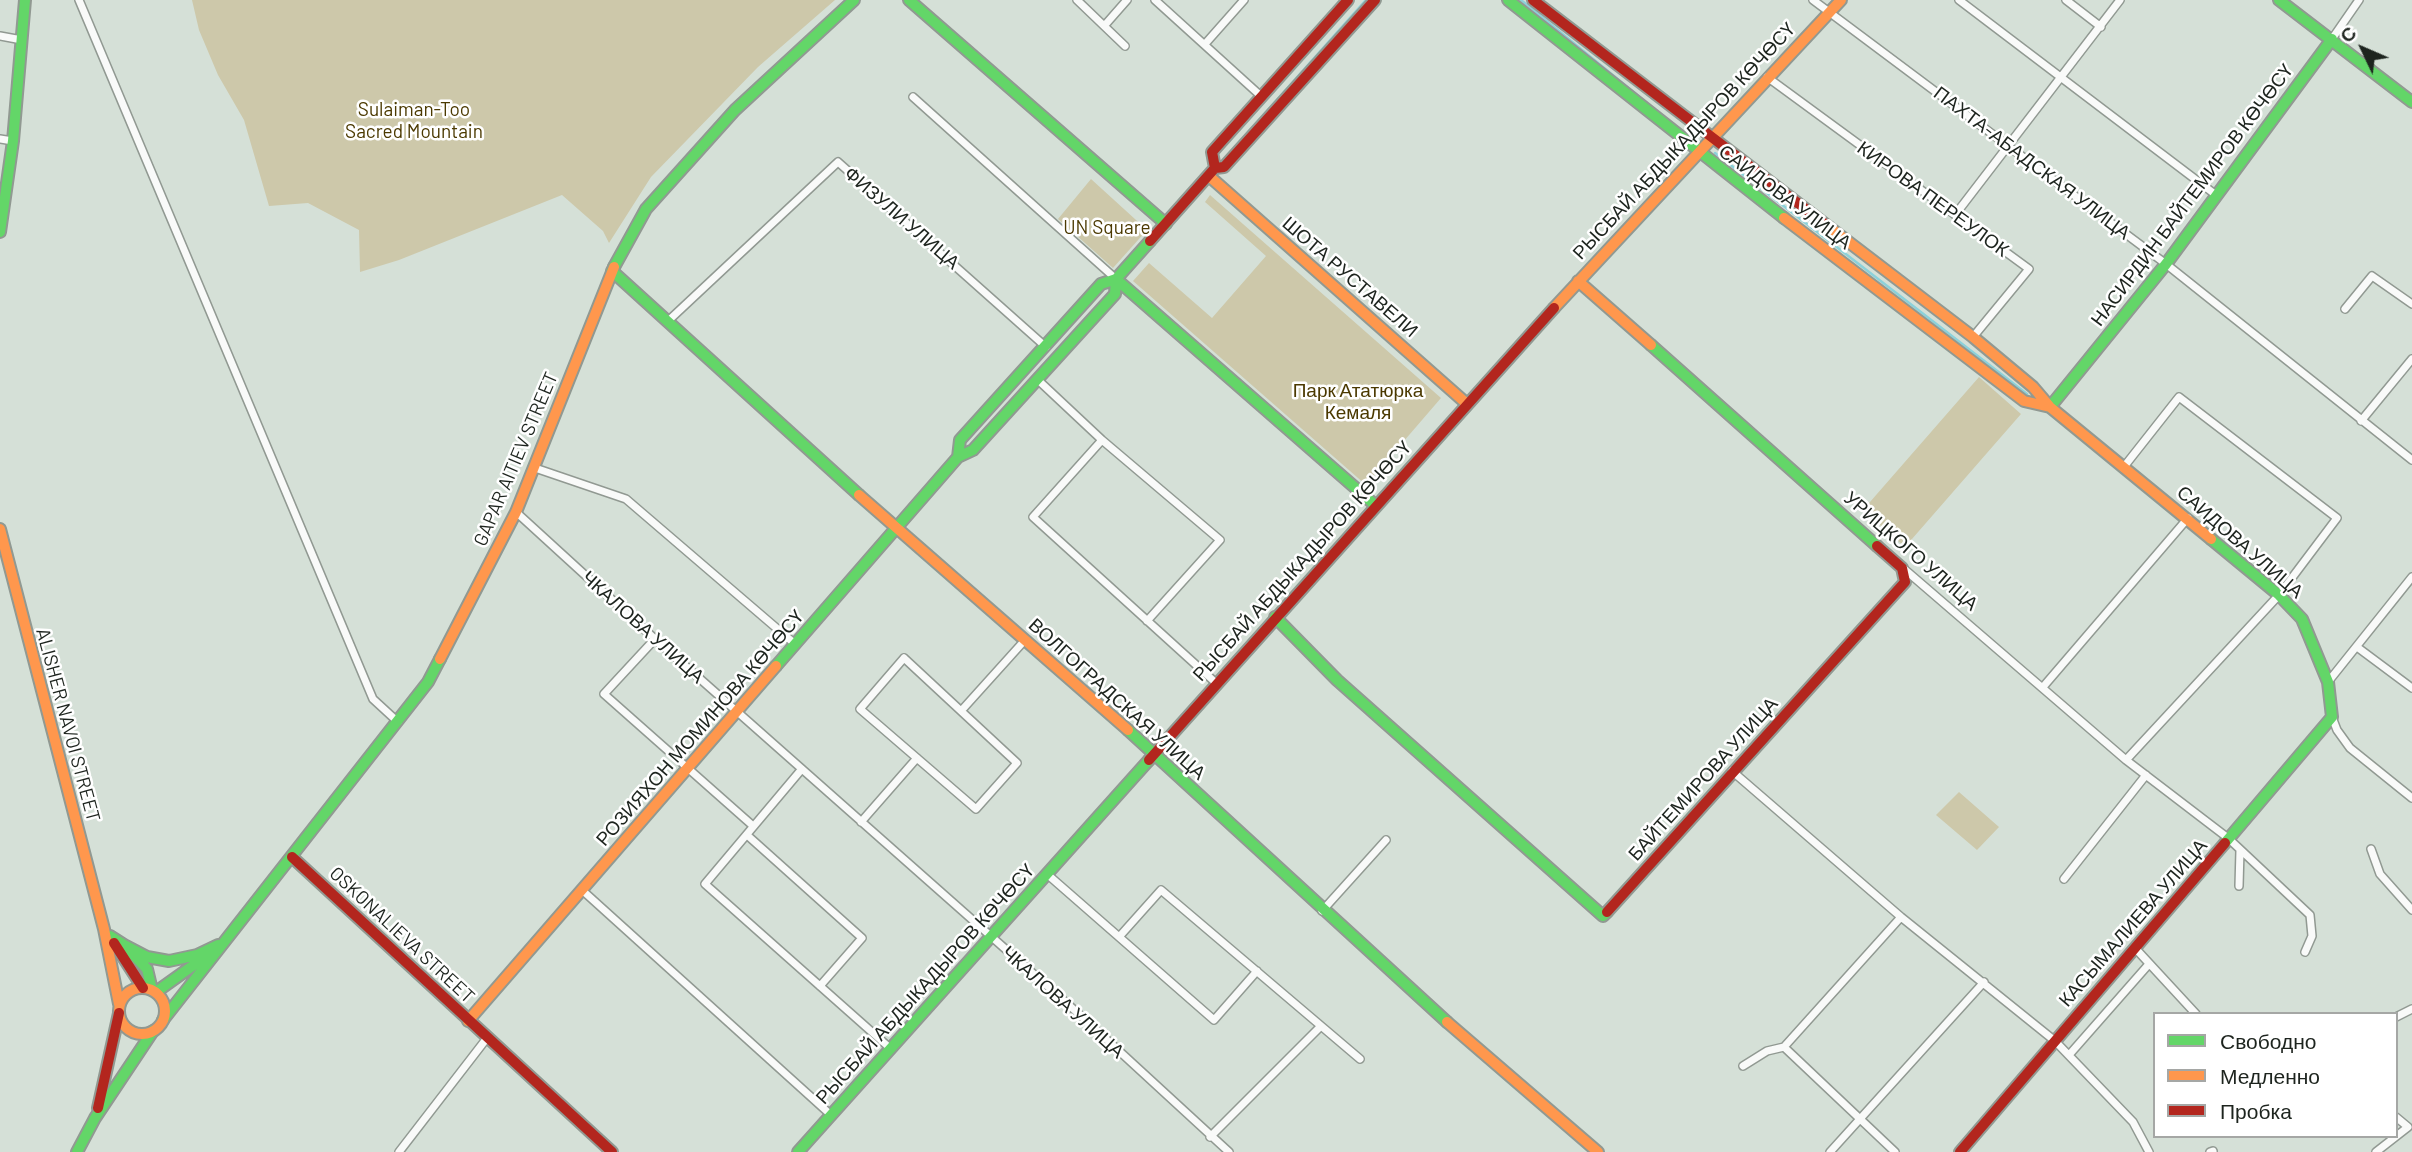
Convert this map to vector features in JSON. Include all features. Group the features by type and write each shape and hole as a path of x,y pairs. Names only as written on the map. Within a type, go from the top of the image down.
{"street":[{"path":"0,232 13,141 25,0"},
{"path":"79,0 373,699 398,722"},
{"name":"GAPAR AITIEV STREET","path":"163,1020 428,682 516,512 612,271 634,228 660,191 772,73 854,0"},
{"path":"909,0 1166,224"},
{"path":"1077,0 1125,46"},
{"path":"1105,25 1127,0"},
{"path":"1155,0 1262,97"},
{"path":"1205,44 1244,0"},
{"name":"РОЗИЯХОН МОМИНОВА КӨЧӨСҮ","path":"1212,172 1212,152 1348,0"},
{"name":"РОЗИЯХОН МОМИНОВА КӨЧӨСҮ","path":"957,457 960,440 1101,284 1116,279 1212,172 1224,167 1375,0"},
{"name":"САИДОВА УЛИЦА","path":"1508,0 1696,152 2024,401 2050,407"},
{"name":"САИДОВА УЛИЦА","path":"1534,0 1973,337 2033,387 2050,407 2279,595 2302,619 2328,682 2332,717 2337,730 2350,748 2412,798"},
{"name":"ПАХТА-АБАДСКАЯ УЛИЦА","path":"1814,0 2010,144 2412,460"},
{"name":"РЫСБАЙ АБДЫКАДЫРОВ КӨЧӨСҮ","path":"798,1152 1375,505 1696,152 1841,0"},
{"path":"1959,0 2216,195"},
{"path":"2066,0 2101,27"},
{"path":"1955,215 2120,0"},
{"path":"2279,0 2412,102"},
{"name":"НАСИРДИН БАЙТЕМИРОВ КӨЧӨСҮ","path":"2050,407 2166,264 2359,0"},
{"path":"0,36 22,40"},
{"name":"КИРОВА ПЕРЕУЛОК","path":"1767,77 2029,269 1973,337"},
{"path":"913,97 1375,505"},
{"path":"0,139 13,141"},
{"name":"ФИЗУЛИ УЛИЦА","path":"667,322 838,162 1046,347"},
{"name":"ШОТА РУСТАВЕЛИ","path":"1212,172 1467,404"},
{"name":"ВОЛГОГРАДСКАЯ УЛИЦА","path":"612,271 1154,753 1322,911 1484,1056 1598,1152"},
{"path":"2345,309 2372,276 2412,304"},
{"name":"РОЗИЯХОН МОМИНОВА КӨЧӨСҮ","path":"468,1021 957,457 973,450 1115,294 1116,279"},
{"name":"УРИЦКОГО УЛИЦА","path":"1578,281 1902,568 2126,760 2228,838 2310,915 2312,936 2305,952"},
{"path":"2361,421 2412,359"},
{"path":"1038,380 1102,440 1220,540 1147,621"},
{"path":"2123,468 2179,397 2337,518 2279,595 2126,760"},
{"path":"1102,440 1033,517 1216,683"},
{"path":"534,468 626,499 795,644"},
{"name":"ЧКАЛОВА УЛИЦА","path":"516,512 1229,1152"},
{"path":"2043,687 2188,518"},
{"name":"ALISHER NAVOI STREET","path":"0,529 107,932 119,1009"},
{"name":"БАЙТЕМИРОВА УЛИЦА","path":"1275,617 1337,680 1603,916 1905,582 1902,568"},
{"path":"2328,682 2412,577"},
{"path":"655,639 604,694 686,770 752,825"},
{"path":"961,711 1025,640"},
{"path":"2357,647 2412,688"},
{"path":"904,659 961,711 1017,763 976,809 860,709 904,659"},
{"name":"КАСЫМАЛИЕВА УЛИЦА","path":"1960,1152 2332,717"},
{"path":"861,822 917,758"},
{"path":"802,770 752,825 747,835 705,884 891,1049"},
{"path":"1732,771 1901,917 2055,1041 2133,1122 2149,1152"},
{"path":"2064,879 2146,775"},
{"path":"747,835 862,938 820,986"},
{"path":"1322,911 1387,840"},
{"path":"2371,849 2380,874 2412,910"},
{"path":"2239,887 2240,850"},
{"name":"OSKONALIEVA STREET","path":"292,857 612,1152"},
{"path":"1047,874 1214,1020 1257,971"},
{"path":"582,890 831,1115"},
{"path":"1119,937 1161,890 1360,1059"},
{"path":"1743,1066 1767,1051 1784,1046 1901,917"},
{"path":"77,1152 95,1118 163,1020 164,1003 151,990 149,973 124,945 107,932"},
{"name":"ALISHER NAVOI STREET","path":"107,932 151,990"},
{"path":"124,945 155,960 169,961 197,955 221,943"},
{"name":"GAPAR AITIEV STREET","path":"151,990 221,943"},
{"path":"2134,948 2194,1012"},
{"path":"2068,1055 2149,964"},
{"path":"1830,1152 1984,982"},
{"path":"95,1118 111,1060 119,1009 127,993 151,990"},
{"path":"119,1009 122,1023 134,1032 153,1031"},
{"path":"1210,1137 1321,1026"},
{"path":"399,1152 487,1038"},
{"path":"1784,1046 1895,1152"},
{"path":"2398,1119 2409,1127 2398,1135"},
{"path":"2376,1152 2394,1138"}],"green space":[{"name":"Sulaiman-Too Sacred Mountain","path":"192,0 835,0 758,67 651,177 609,243 603,231 562,195 399,260 360,272 359,230 308,203 269,206 244,120 218,75 199,30"},
{"name":"UN Square","path":"1091,179 1147,230 1113,268 1058,219"},
{"name":"Парк Ататюрка Кемаля","path":"1210,195 1441,398 1366,485 1133,281 1149,263 1212,318 1266,256 1205,202"},
{"path":"1979,377 2021,414 1905,547 1863,510"},
{"path":"1959,792 1999,827 1977,850 1936,815"}],"waterway":[{"path":"1224,159 1366,0"},
{"path":"1521,0 1686,135"},
{"path":"1715,153 2027,394"}],"traffic: fast":[{"path":"0,232 13,141 25,0"},
{"path":"614,267 646,209 735,110 854,0"},
{"path":"909,0 1166,224"},
{"path":"1508,0 1784,218"},
{"path":"2279,0 2412,102"},
{"path":"2050,407 2166,264 2332,39"},
{"path":"958,457 960,440 1101,284 1116,279 1150,241"},
{"path":"612,271 859,495"},
{"path":"1116,279 1375,505"},
{"path":"776,666 958,457 973,450 1115,294 1116,279"},
{"path":"1651,345 1877,546"},
{"path":"2211,539 2279,595 2302,619 2328,682 2332,717 2225,843"},
{"path":"1275,617 1337,680 1603,916 1607,912"},
{"path":"163,1020 428,682 440,659"},
{"path":"1128,730 1447,1022"},
{"path":"798,1152 1149,760"},
{"path":"110,936 124,945 147,969 152,990"},
{"path":"124,945 147,957 169,961 197,955 218,945"},
{"path":"156,992 205,957"},
{"path":"77,1152 95,1118 153,1031"}],"traffic: slow":[{"path":"1554,308 1841,0"},
{"path":"1209,176 1467,404"},
{"path":"1784,218 2024,401 2050,407"},
{"path":"1829,227 1973,337 2033,387 2050,407 2211,539"},
{"path":"440,659 516,512 614,267"},
{"path":"1578,281 1651,345"},
{"path":"859,495 1128,730"},
{"path":"0,529 104,929 119,1004"},
{"path":"468,1021 776,666"},
{"path":"142,988 158,995 165,1011 158,1027 142,1034 126,1027 119,1011 126,995 142,988"},
{"path":"1447,1022 1598,1152"}],"traffic: jam":[{"path":"1150,241 1215,168 1212,152 1348,0"},
{"path":"1215,168 1224,167 1375,0"},
{"path":"1533,0 1829,227"},
{"path":"1149,760 1554,308"},
{"path":"1607,912 1905,582 1902,568 1877,546"},
{"path":"1960,1152 2225,843"},
{"path":"292,857 612,1152"},
{"path":"114,943 143,988"},
{"path":"98,1108 119,1013"}]}
